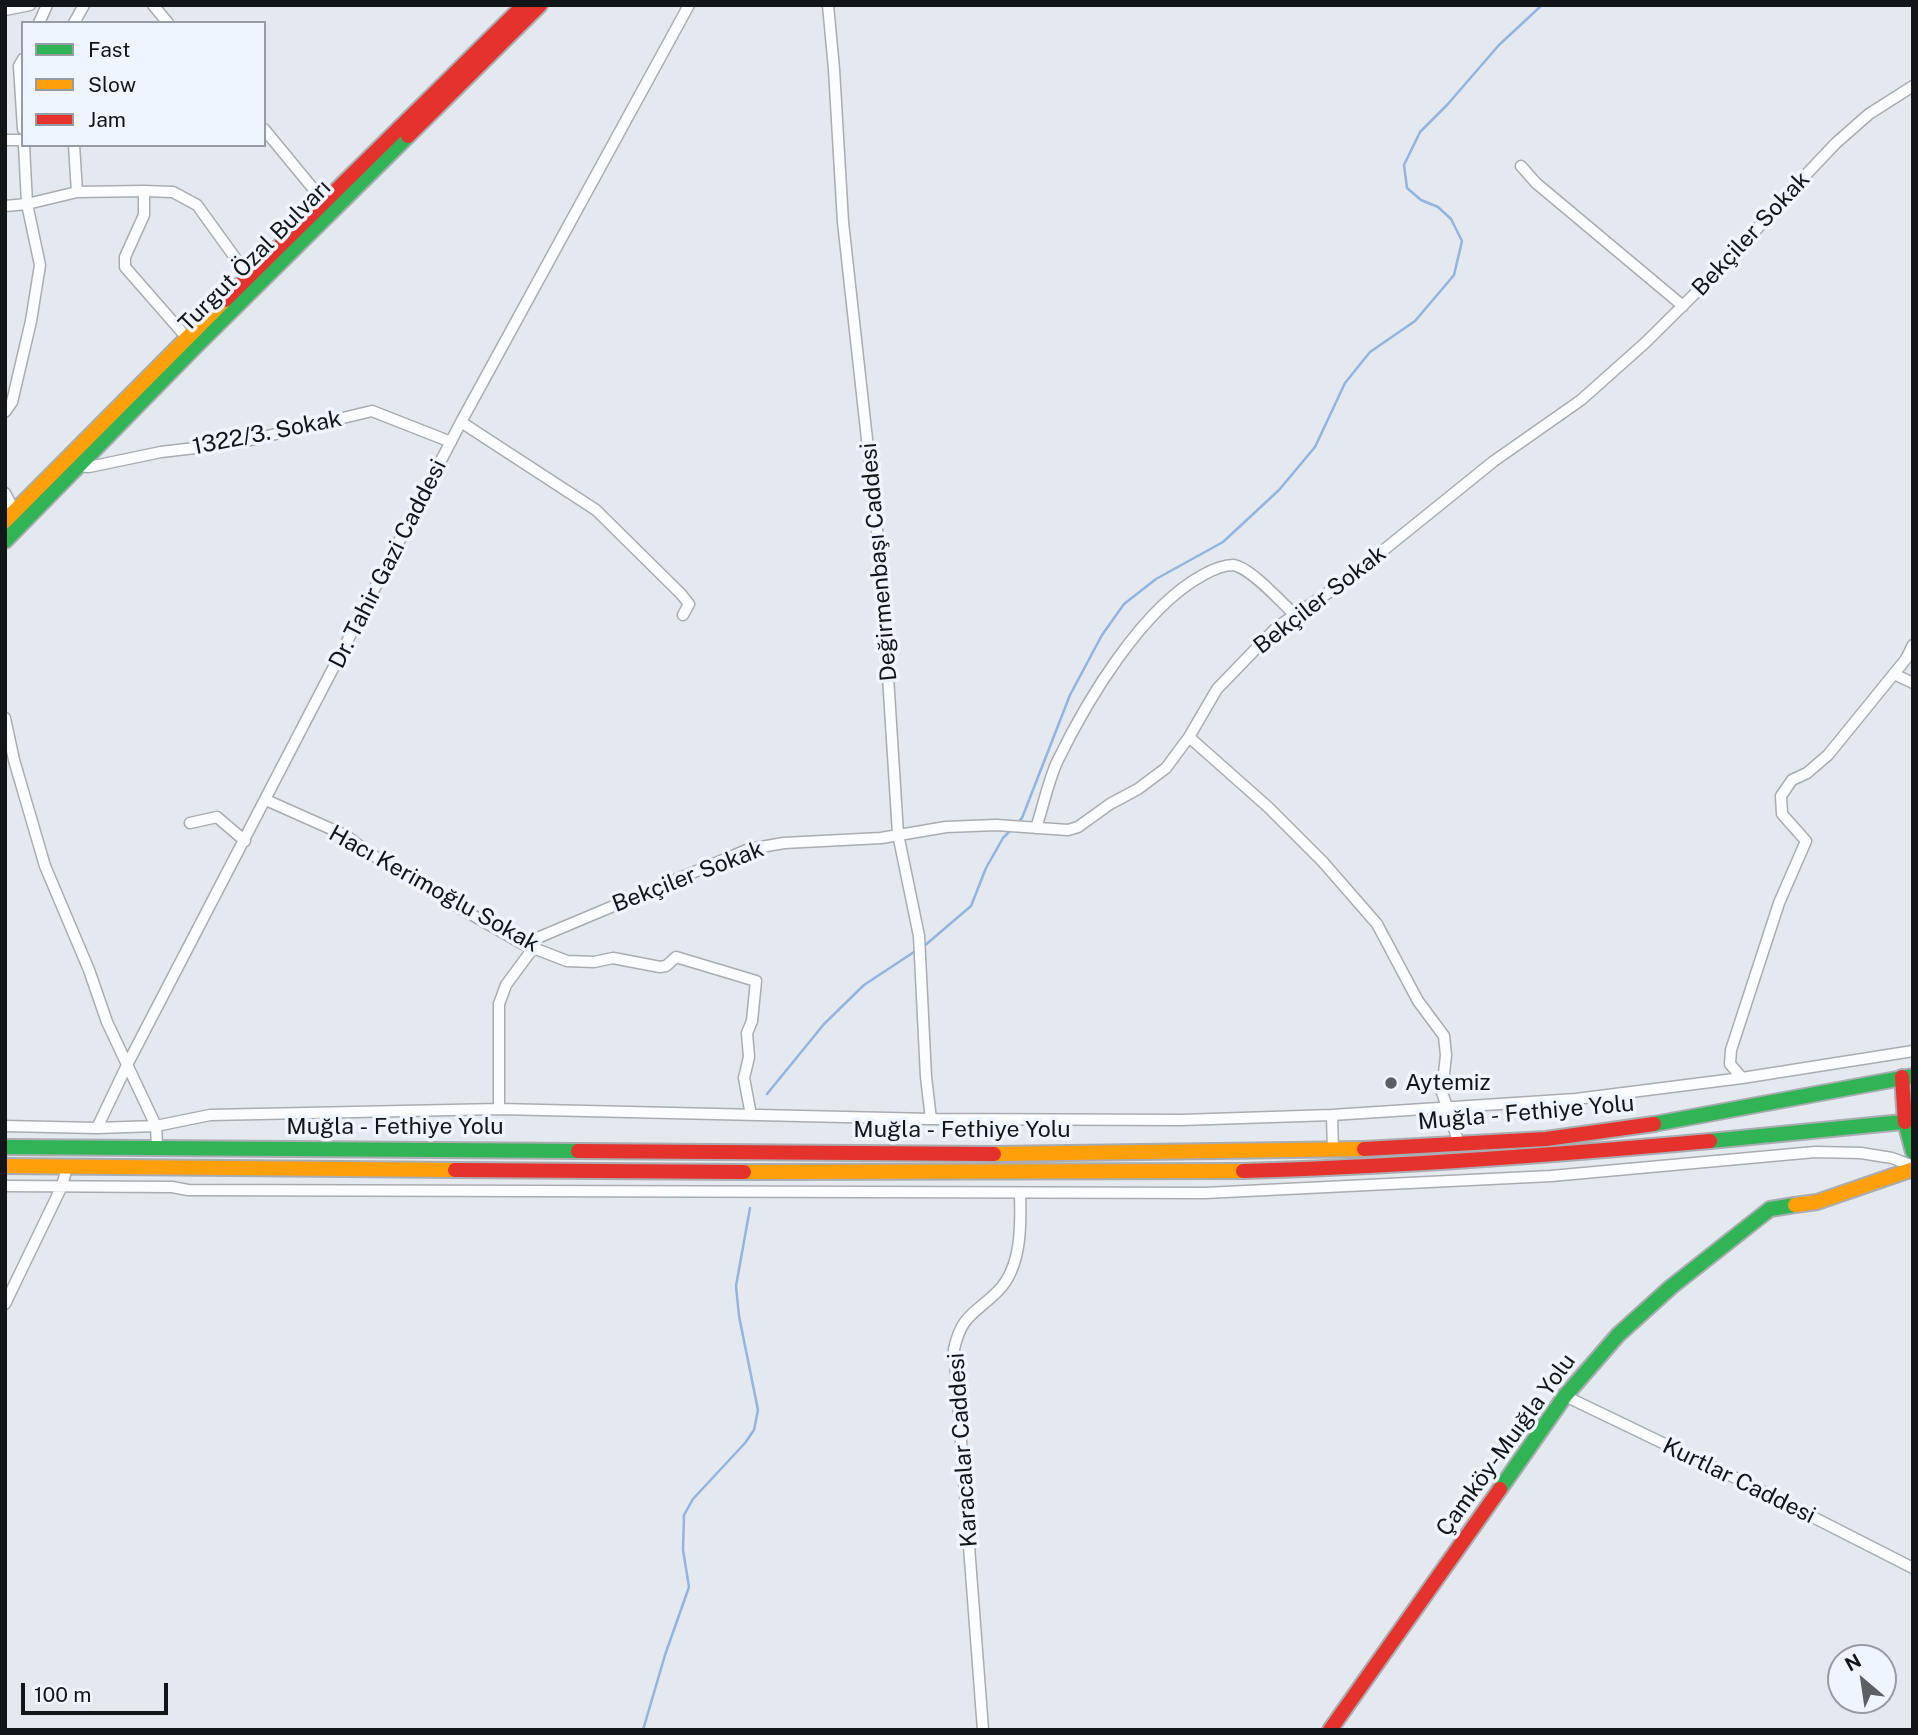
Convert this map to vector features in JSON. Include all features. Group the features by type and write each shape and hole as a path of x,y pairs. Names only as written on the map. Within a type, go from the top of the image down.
{"main road":[{"path":"10,516 524,5"},
{"name":"Turgut Özal Bulvarı","path":"5,541 540,5"},
{"path":"1913,1065 1907,1077 1913,1152"},
{"name":"Muğla - Fethiye Yolu","path":"5,1147 1020,1154 1333,1151 1546,1139 1654,1124 1907,1077"},
{"name":"Muğla - Fethiye Yolu","path":"5,1166 1218,1172 1548,1156 1909,1121"},
{"name":"Çamköy-Muığla Yolu","path":"1330,1730 1565,1396 1618,1335 1671,1287 1770,1209 1817,1202 1913,1168"}],"street":[{"path":"5,10 30,5"},
{"path":"40,21 47,5"},
{"path":"75,21 84,5"},
{"path":"153,5 166,21"},
{"name":"Dr. Tahir Gazi Caddesi","path":"97,1128 127,1065 461,422 689,5"},
{"name":"Değirmenbaşı Caddesi","path":"828,5 845,248 881,566 898,834 919,936 930,1119"},
{"path":"5,69 21,62"},
{"name":"Bekçiler Sokak","path":"528,945 750,849 784,843 881,838 946,827 996,825 1068,830 1078,828 1166,768 1189,737 1217,689 1277,627 1344,582 1494,461 1581,400 1737,252 1836,143 1870,114 1913,86"},
{"path":"266,131 325,203"},
{"path":"5,412 12,402 31,321 40,265 27,204 24,147"},
{"path":"74,147 77,192"},
{"path":"1521,166 1536,184 1683,306"},
{"path":"144,191 144,215 125,257 125,267 187,338"},
{"path":"5,206 27,204 77,192 173,192 197,205 249,277"},
{"name":"1322/3. Sokak","path":"77,466 89,467 161,452 238,443 372,411 451,442"},
{"path":"461,422 596,510 681,594 689,604 683,615"},
{"path":"5,493 10,516"},
{"path":"1036,828 1056,764 1098,687 1143,626 1173,593 1216,568 1233,565 1245,569 1295,615"},
{"path":"1741,1078 1730,1064 1731,1050 1779,903 1806,841 1782,814 1781,796 1792,780 1807,773 1828,755 1906,659 1913,645"},
{"path":"1894,674 1913,683"},
{"path":"5,718 14,760 45,866 89,970 107,1022 156,1126 157,1147"},
{"path":"1189,737 1268,807 1323,862 1377,924 1418,1001 1444,1037 1446,1055 1442,1092 1459,1144"},
{"name":"Hacı Kerimoğlu Sokak","path":"266,800 347,836 366,851 441,897 528,945 567,961 613,958 660,967 666,966 676,957 756,981 752,1021 747,1033 749,1057 744,1079 751,1115"},
{"path":"190,822 217,817 245,841"},
{"path":"499,1109 499,1004 528,945"},
{"path":"5,1126 156,1126 210,1115 499,1109 930,1119 1181,1120 1332,1115 1577,1098 1741,1078 1913,1051"},
{"path":"1332,1115 1333,1151"},
{"path":"5,1185 172,1187 188,1190 1128,1193 1210,1192 1539,1176 1815,1152 1861,1153 1892,1158 1913,1168"},
{"path":"5,1304 62,1186 67,1167"},
{"path":"815,1171 816,1192"},
{"path":"1210,1192 1218,1172"},
{"path":"1118,1173 1128,1193"},
{"name":"Karacalar Caddesi","path":"983,1730 954,1349 958,1330 968,1316 999,1290 1007,1279 1016,1257 1020,1193"},
{"name":"Kurtlar Caddesi","path":"1565,1396 1748,1484 1913,1568"}],"waterway":[{"path":"1016,824 1022,818 1070,695 1102,635 1124,604 1156,579 1223,542 1279,490 1315,447 1345,383 1370,352 1415,321 1454,275 1462,241 1451,219 1438,207 1421,200 1407,188 1404,165 1420,132 1499,45 1542,5"},
{"path":"923,947 971,906 986,868 1003,838 1012,829"},
{"path":"767,1094 824,1024 864,985 917,950"},
{"path":"643,1730 689,1587 683,1550 684,1515 693,1499 754,1430 758,1410 739,1316 736,1286 750,1208"}],"traffic: fast":[{"path":"5,541 195,347 408,136"},
{"path":"1654,1124 1913,1076"},
{"path":"1710,1141 1913,1121"},
{"path":"1905,1122 1913,1152"},
{"path":"5,1147 578,1151"},
{"path":"1500,1489 1565,1396 1618,1335 1671,1287 1770,1209 1795,1205"}],"traffic: slow":[{"path":"5,521 225,300"},
{"path":"994,1154 1364,1149"},
{"path":"5,1166 455,1170"},
{"path":"1795,1205 1817,1202 1913,1169"},
{"path":"744,1172 1243,1171"}],"traffic: jam":[{"path":"225,300 524,5"},
{"path":"408,136 540,5"},
{"path":"1902,1077 1905,1122"},
{"path":"1364,1149 1546,1139 1654,1124"},
{"path":"1243,1171 1476,1160 1710,1141"},
{"path":"578,1151 994,1154"},
{"path":"455,1170 744,1172"},
{"path":"1330,1730 1500,1489"}],"place":[{"name":"Aytemiz","path":"1391,1083"}]}
